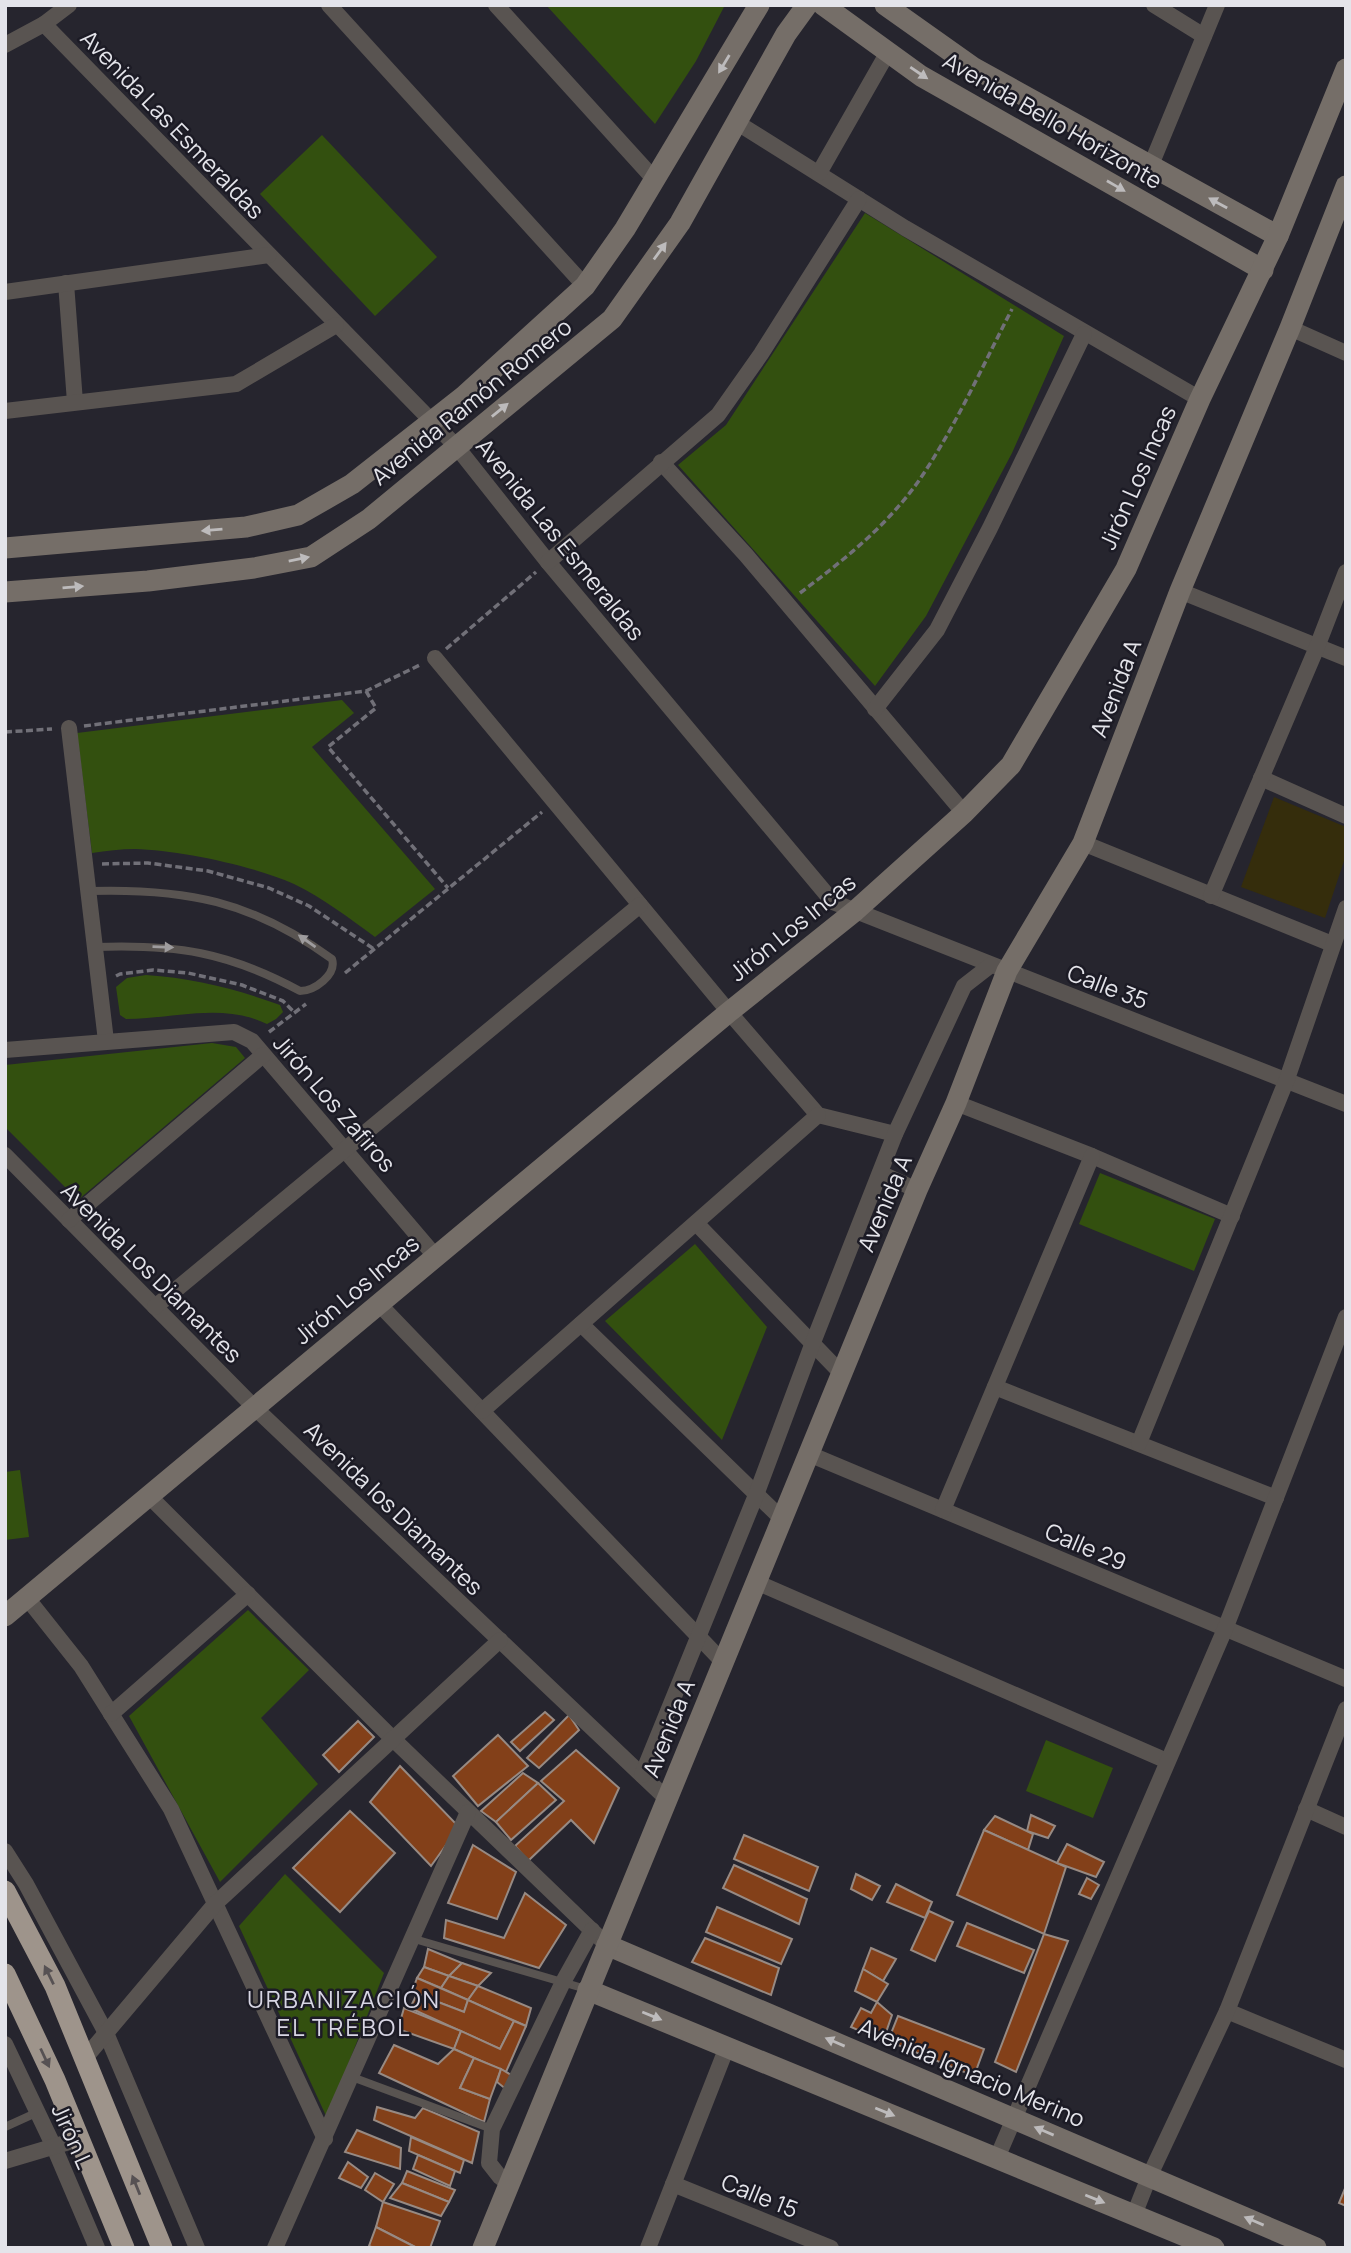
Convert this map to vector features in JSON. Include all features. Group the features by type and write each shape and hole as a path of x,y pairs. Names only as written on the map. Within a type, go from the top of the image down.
{"highway":[{"path":"5,1891 55,1986 162,2248"},
{"path":"5,1974 55,2080 124,2248"}],"street":[{"path":"5,45 44,24 69,5"},
{"path":"329,5 584,286"},
{"path":"496,5 654,180"},
{"name":"Avenida Ramón Romero","path":"5,548 246,527 298,515 352,484 464,396 584,286 625,229 759,5"},
{"name":"Avenida Ramón Romero","path":"5,592 148,581 254,568 311,557 369,519 612,319 680,223 786,34 807,5"},
{"name":"Avenida Bello Horizonte","path":"823,5 921,76 1263,270"},
{"path":"1154,5 1205,36"},
{"path":"1151,165 1217,5"},
{"name":"Avenida Bello Horizonte","path":"891,7 974,68 1278,236"},
{"name":"Avenida Las Esmeraldas","path":"44,24 456,446 548,562 833,902 855,911"},
{"path":"819,173 888,52"},
{"name":"Jirón Los Incas","path":"5,1616 149,1496 261,1413 379,1304 729,1012 855,911 964,813 1011,765 1126,569 1200,399 1278,236 1346,69"},
{"path":"736,122 1084,334 1200,399"},
{"name":"Avenida A","path":"483,2248 917,1190 956,1103 999,968 1083,843 1181,591 1345,192"},
{"path":"548,562 718,415 761,354 859,199"},
{"path":"5,292 269,255"},
{"path":"66,283 75,402"},
{"path":"5,411 236,384 335,325"},
{"path":"1290,328 1346,353"},
{"path":"875,709 937,630 1084,334"},
{"path":"661,462 746,555 964,813"},
{"path":"1211,896 1346,572"},
{"path":"1181,591 1346,658"},
{"path":"435,658 818,1115 895,1134"},
{"path":"69,728 106,1041"},
{"path":"1261,778 1346,817"},
{"path":"1083,843 1332,944"},
{"path":"155,1307 640,905"},
{"path":"1139,1443 1287,1079 1346,908"},
{"name":"Calle 35","path":"855,911 1346,1104"},
{"path":"642,1775 756,1494 895,1134 964,986 999,968"},
{"name":"Jirón Los Zafiros","path":"5,1050 234,1032 252,1041 436,1257"},
{"path":"69,1220 263,1055"},
{"path":"956,1103 1092,1156 1232,1216"},
{"path":"482,1411 818,1115"},
{"name":"Avenida Los Diamantes","path":"5,1155 261,1413"},
{"path":"943,1510 1092,1156"},
{"path":"880,1173 917,1190"},
{"path":"696,1223 842,1374"},
{"path":"379,1304 723,1662"},
{"path":"997,2158 1225,1629 1346,1317"},
{"path":"581,1324 782,1519"},
{"path":"995,1387 1276,1497"},
{"name":"Avenida los Diamantes","path":"261,1413 495,1635"},
{"name":"Calle 29","path":"808,1454 1346,1679"},
{"path":"149,1496 468,1812 607,1945"},
{"path":"757,1582 1167,1761"},
{"path":"111,1714 248,1594"},
{"path":"27,1598 81,1666 171,1809 325,2139"},
{"path":"85,2058 215,1904 393,1738 495,1635 667,1799"},
{"path":"1134,2215 1149,2177 1227,2011 1346,1709"},
{"path":"1306,1809 1346,1827"},
{"path":"275,2248 468,1812"},
{"path":"5,1851 26,1884 106,2033 197,2248"},
{"path":"509,2184 500,2178 489,2163 492,2129 563,1982 592,1930"},
{"name":"Avenida Ignacio Merino","path":"607,1945 1316,2248"},
{"path":"589,1990 1214,2248"},
{"path":"1227,2011 1346,2060"},
{"name":"Jirón L","path":"5,2044 54,2147 97,2248"},
{"path":"648,2248 727,2047"},
{"path":"5,2161 79,2139"},
{"name":"Calle 15","path":"673,2184 831,2248"}],"lane":[{"path":"88,891 133,889 226,904 262,917 299,935 332,959 334,965 332,971 315,987 300,991 248,966 211,953 175,948 95,947"},
{"path":"411,1938 589,1990"},
{"path":"352,2077 492,2129"},
{"path":"5,2127 38,2112"}],"path":[{"path":"786,603 851,554 884,521 919,479 957,416 1020,295"},
{"path":"5,732 69,728 366,691 435,658 548,562"},
{"path":"366,691 376,708 328,747 448,888"},
{"path":"344,973 555,801"},
{"path":"86,865 148,863 208,871 269,888 309,906 373,949"},
{"path":"112,979 120,974 153,970 188,973 242,985 283,1001 295,1013"},
{"path":"269,1032 315,997"}],"green space":[{"path":"546,5 725,5 696,61 655,124"},
{"path":"322,135 437,257 375,316 260,194"},
{"path":"865,213 1064,336 1012,453 926,616 875,686 678,465 726,425"},
{"path":"342,700 354,713 312,747 435,889 375,937 305,890 258,871 173,852 124,849 92,853 77,733"},
{"path":"146,975 231,989 280,1005 283,1012 267,1024 250,1017 215,1013 126,1019 120,1015 116,987 127,978"},
{"path":"212,1043 236,1047 245,1058 78,1200 5,1127 5,1065"},
{"path":"1100,1173 1215,1219 1194,1271 1079,1224"},
{"path":"695,1244 767,1327 722,1440 605,1321"},
{"path":"20,1470 29,1537 5,1540 5,1472"},
{"path":"248,1610 309,1670 261,1718 318,1784 220,1882 129,1716"},
{"path":"1046,1740 1113,1768 1093,1818 1026,1791"},
{"path":"285,1874 384,1973 327,2118 239,1926"}],"sand":[{"path":"1274,797 1346,827 1346,855 1325,918 1241,887"}],"building":[{"path":"545,1712 554,1720 520,1751 511,1742"},
{"path":"569,1715 579,1730 539,1768 527,1758"},
{"path":"358,1721 374,1737 339,1772 323,1755"},
{"path":"498,1735 528,1766 478,1806 453,1776"},
{"path":"576,1750 619,1788 594,1843 571,1820 528,1861 515,1846 564,1801 541,1781"},
{"path":"400,1766 459,1827 431,1866 370,1802"},
{"path":"523,1773 538,1783 496,1822 481,1811"},
{"path":"538,1783 556,1800 511,1840 496,1822"},
{"path":"350,1811 395,1853 340,1912 293,1868"},
{"path":"1031,1815 1055,1826 1048,1838 1027,1831"},
{"path":"995,1816 1033,1834 1028,1850 984,1830"},
{"path":"984,1830 1066,1867 1044,1934 957,1895"},
{"path":"744,1835 818,1867 809,1891 734,1859"},
{"path":"1067,1844 1104,1862 1096,1877 1057,1863"},
{"path":"473,1845 516,1872 497,1919 448,1903"},
{"path":"734,1865 807,1899 799,1924 723,1888"},
{"path":"856,1874 880,1886 872,1900 851,1889"},
{"path":"1087,1878 1099,1885 1091,1899 1079,1894"},
{"path":"896,1884 932,1902 925,1918 887,1902"},
{"path":"525,1893 566,1925 539,1968 444,1938 446,1920 504,1938"},
{"path":"717,1907 792,1939 781,1964 706,1932"},
{"path":"929,1911 953,1922 935,1961 911,1950"},
{"path":"967,1923 1034,1950 1024,1973 957,1946"},
{"path":"1044,1934 1068,1941 1016,2072 995,2062"},
{"path":"705,1938 779,1968 771,1995 692,1962"},
{"path":"871,1948 896,1959 883,1981 863,1969"},
{"path":"428,1949 462,1963 449,1976 424,1967"},
{"path":"462,1963 491,1973 478,1986 449,1976"},
{"path":"424,1967 449,1976 441,1988 417,1978"},
{"path":"863,1969 888,1984 877,2002 855,1991"},
{"path":"449,1976 478,1986 468,2000 441,1988"},
{"path":"417,1978 468,2000 464,2012 412,1992"},
{"path":"478,1986 531,2008 526,2026 468,2000"},
{"path":"417,1994 464,2012 468,2000 514,2021 500,2049 410,2008"},
{"path":"877,2002 892,2015 883,2041 851,2027 861,2008 871,2013"},
{"path":"404,2008 461,2031 454,2049 398,2029"},
{"path":"898,2016 984,2049 974,2076 888,2041"},
{"path":"514,2021 526,2026 506,2072 454,2049 461,2031 500,2049"},
{"path":"394,2045 438,2064 454,2049 474,2058 460,2088 490,2099 484,2122 379,2073"},
{"path":"474,2058 501,2069 490,2099 460,2088"},
{"path":"501,2069 513,2076 507,2090 497,2082"},
{"path":"377,2107 415,2118 423,2108 479,2132 472,2163 374,2120"},
{"path":"357,2130 401,2148 400,2169 345,2152"},
{"path":"411,2137 464,2160 460,2173 409,2151"},
{"path":"418,2155 455,2171 450,2186 413,2169"},
{"path":"348,2162 368,2177 361,2188 339,2178"},
{"path":"407,2171 455,2190 449,2202 402,2183"},
{"path":"375,2173 394,2184 383,2202 365,2190"},
{"path":"402,2183 449,2202 441,2216 390,2198"},
{"path":"1346,2186 1346,2206 1339,2203"},
{"path":"383,2202 440,2221 430,2248 417,2248 376,2227"},
{"path":"376,2227 417,2248 369,2246"}],"district":[{"name":"URBANIZACIÓN EL TRÉBOL","path":"344,2012"}]}
